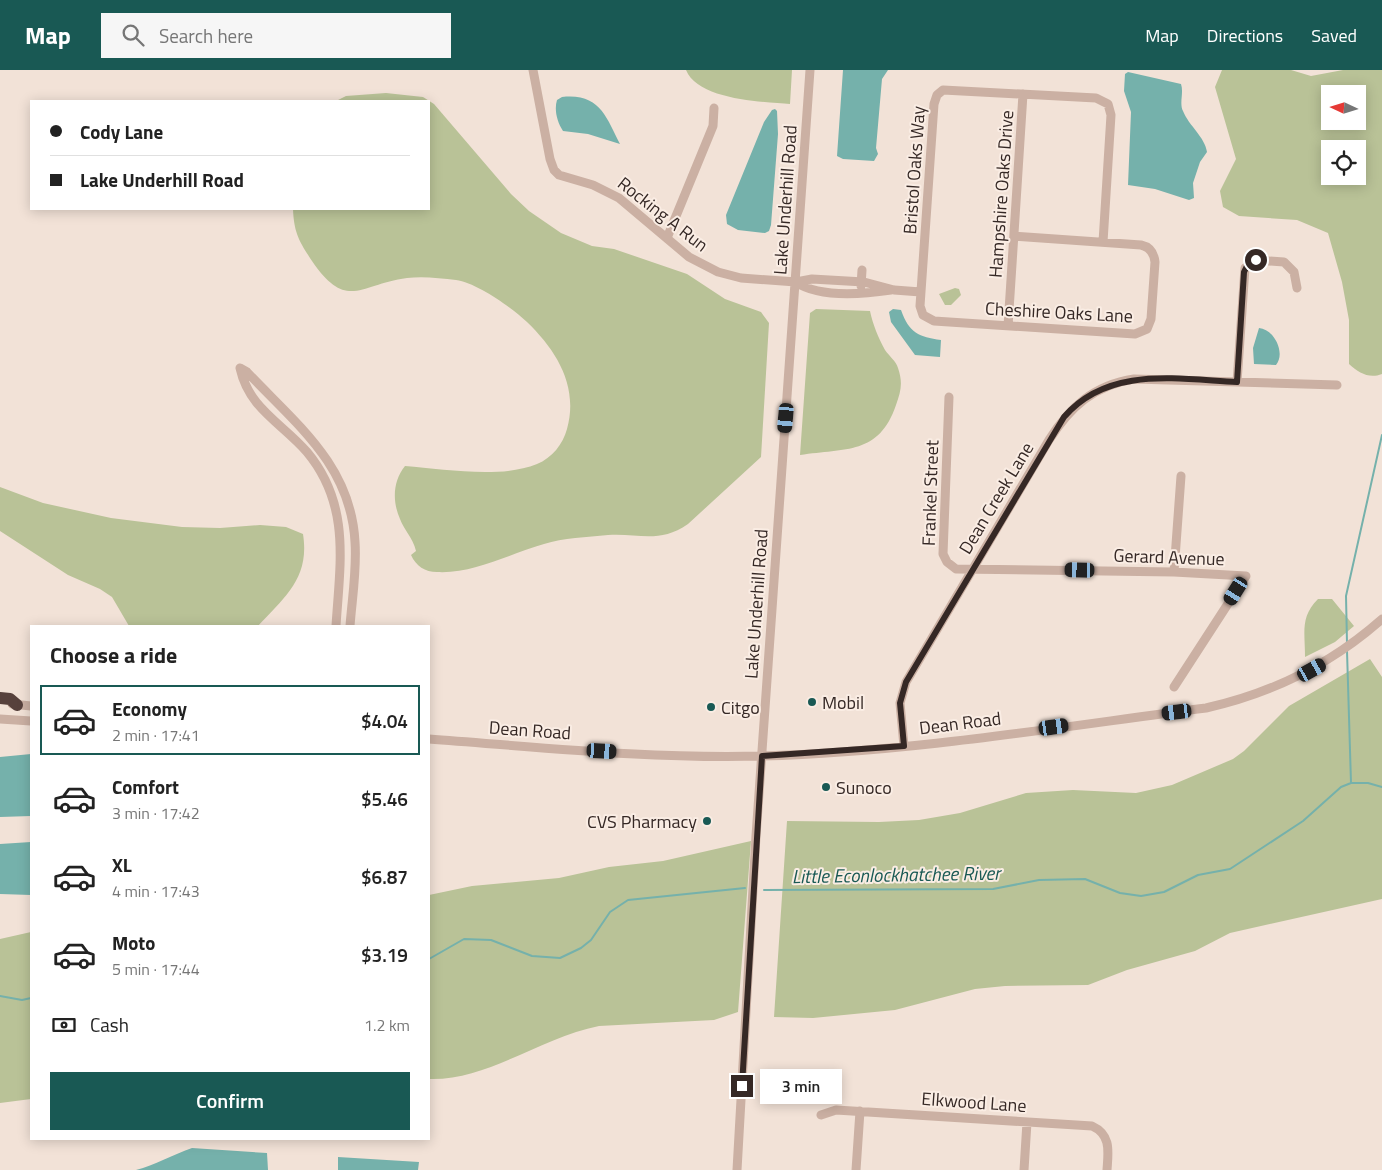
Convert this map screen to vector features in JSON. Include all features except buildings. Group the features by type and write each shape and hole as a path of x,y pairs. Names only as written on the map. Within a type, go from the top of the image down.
{"highway":[{"path":"0,698 10,699 17,704"}],"street":[{"name":"Rocking A Run","path":"533,70 554,170 564,178 594,185 620,198 695,261 715,271 741,278 796,282 812,279 861,282 894,290 921,292"},
{"name":"Lake Underhill Road","path":"737,1170 762,756 810,70"},
{"name":"Bristol Oaks Way","path":"921,292 936,96 943,90 1096,98 1103,100 1109,106 1111,115 1103,242"},
{"name":"Hampshire Oaks Drive","path":"1008,326 1024,94"},
{"path":"667,238 713,126 714,108"},
{"name":"Cheshire Oaks Lane","path":"921,292 921,310 930,320 1135,334 1145,331 1151,320 1155,259 1153,253 1144,245 1014,236"},
{"path":"1237,382 1245,268 1256,260 1284,262 1294,272 1297,288"},
{"path":"860,294 862,270"},
{"name":"Rocking A Run","path":"796,282 810,290 860,294 894,290"},
{"path":"336,625 341,539 332,495 321,473 306,452 248,394 240,368 247,372 322,451 341,481 349,502 356,544 350,625"},
{"name":"Dean Creek Lane","path":"904,746 900,703 903,688 1056,429 1068,412 1083,399 1108,385 1134,379 1337,386"},
{"name":"Frankel Street","path":"950,397 943,554 947,562 956,569 972,570"},
{"path":"1174,572 1181,476"},
{"name":"Gerard Avenue","path":"972,570 986,568 1174,572 1246,576 1174,688"},
{"name":"Dean Road","path":"430,739 670,756 762,756 904,746 1206,708 1269,690 1324,663 1382,620"},
{"path":"0,703 30,706"},
{"path":"0,719 30,721"},
{"name":"Elkwood Lane","path":"821,1114 835,1110 860,1111 1086,1126 1098,1129 1106,1137 1108,1148 1107,1170"},
{"path":"856,1170 860,1111"},
{"path":"1024,1170 1028,1122"}],"green space":[{"path":"686,70 792,70 790,104 732,98 704,88 693,80"},
{"path":"1222,70 1291,70 1311,76 1343,70 1382,70 1382,374 1373,376 1364,374 1349,364 1349,320 1342,282 1328,233 1297,220 1239,216 1223,207 1220,191 1236,159 1215,87"},
{"path":"386,93 423,97 428,100 338,100 346,96"},
{"path":"430,101 511,194 529,211 561,233 592,246 614,249 687,274 725,299 761,312 769,323 761,457 688,524 668,534 658,536 608,535 559,540 464,570 437,572 421,568 411,555 416,551 415,546 397,512 396,485 405,466 489,472 522,469 542,461 556,450 563,440 567,429 570,398 562,370 547,344 527,322 503,303 464,282 419,277 391,281 355,291 335,286 324,277 312,261 298,237 293,210 430,210"},
{"path":"955,288 959,289 961,295 951,305 945,305 939,294"},
{"path":"816,309 870,311 882,345 897,365 901,387 889,421 880,433 870,441 846,449 800,455 810,313"},
{"path":"0,487 43,503 111,518 182,527 220,528 260,525 286,527 303,534 303,563 299,575 286,596 259,625 128,625 112,597 100,589 68,575 0,531"},
{"path":"1318,599 1332,599 1354,626 1335,642 1305,657 1304,632 1306,619 1308,612"},
{"path":"1370,659 1382,677 1382,899 1230,933 1195,951 1127,970 1088,985 1005,986 975,989 895,1010 813,1018 774,1017 787,821 879,822 919,820 960,813 1026,793 1073,790 1136,793 1172,785 1233,759 1244,751 1289,706"},
{"path":"751,841 738,1012 714,1020 599,1026 557,1039 472,1073 451,1078 430,1079 430,895 472,886 559,878 609,867 663,861"},
{"path":"30,932 30,1099 0,1103 0,939"}],"water":[{"path":"843,70 888,70 882,79 876,148 878,154 874,161 843,159 837,156"},
{"path":"1128,72 1181,84 1181,105 1183,111 1203,141 1207,152 1200,162 1193,183 1194,198 1189,200 1155,189 1128,185 1131,112 1124,91 1125,74"},
{"path":"562,97 575,97 593,103 606,116 620,144 588,134 563,131 556,112 557,100"},
{"path":"775,109 777,111 778,134 771,225 769,231 765,233 738,230 727,224 726,215 764,122 772,110"},
{"path":"893,309 901,310 911,329 921,335 941,340 940,357 915,355 891,322 889,312"},
{"path":"1259,328 1264,329 1277,342 1280,354 1276,365 1254,364 1253,348"},
{"path":"30,754 30,816 0,817 0,757"},
{"path":"30,842 30,895 0,894 0,844"},
{"path":"192,1148 267,1153 268,1170 136,1170"},
{"path":"338,1157 419,1162 418,1170 338,1170"}],"waterway":[{"path":"1347,643 1346,596 1382,435"},
{"path":"1347,651 1351,783"},
{"name":"Little Econlockhatchee River","path":"764,890 993,889 1039,880 1085,879 1120,893 1141,896 1164,892 1198,875 1230,869 1303,821 1341,787 1351,783 1368,783 1382,787"},
{"name":"Little Econlockhatchee River","path":"430,958 464,939 491,940 532,956 560,958 581,948 591,940 610,912 628,900 745,888"},
{"name":"Little Econlockhatchee River","path":"0,996 22,1000 30,998"}],"place":[{"name":"Mobil","path":"812,702"},
{"name":"Citgo","path":"711,707"},
{"name":"Sunoco","path":"826,787"},
{"name":"CVS Pharmacy","path":"707,821"}],"route":[{"path":"742,1086 762,756 842,752 904,746 900,703 901,694 906,682 1064,417 1073,407 1089,395 1108,385 1127,380 1152,378 1237,382 1244,272 1248,264 1256,260"}]}
